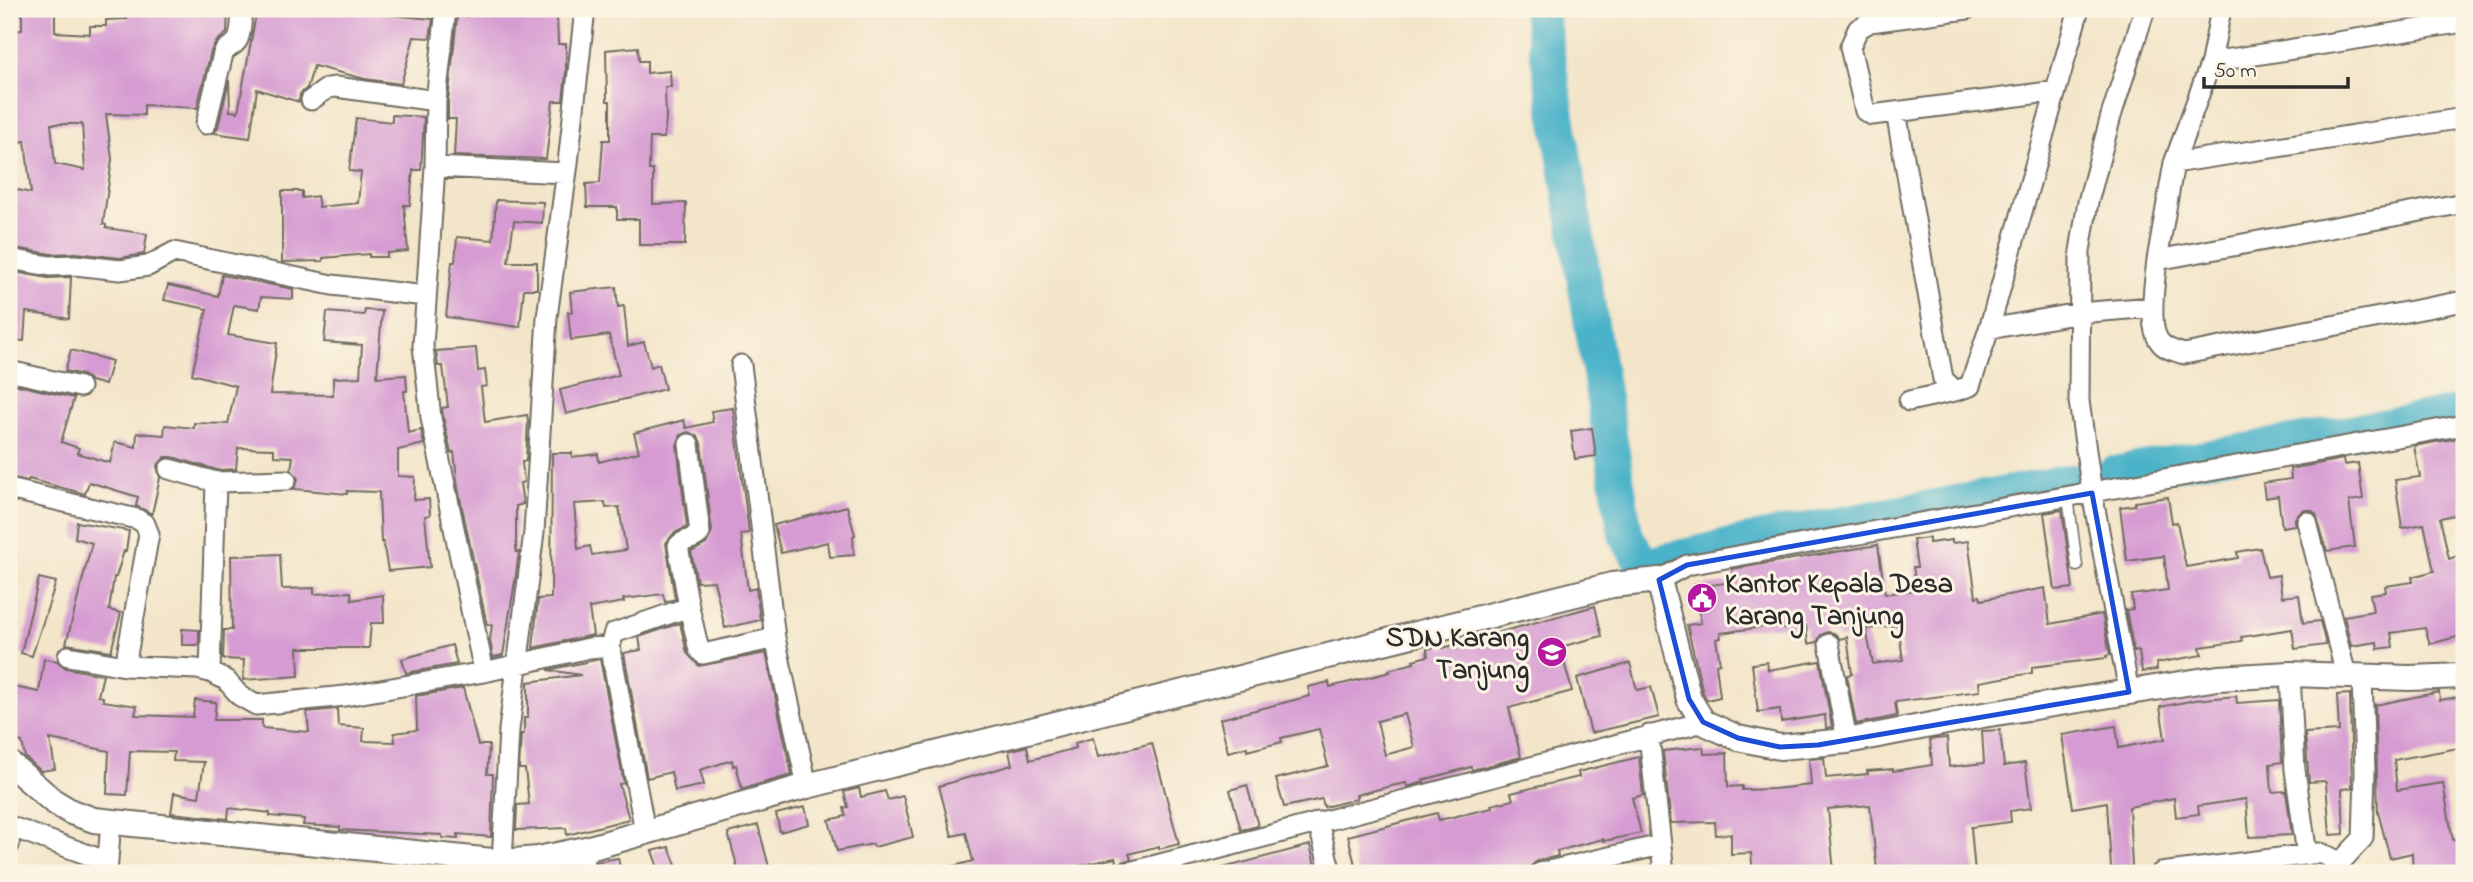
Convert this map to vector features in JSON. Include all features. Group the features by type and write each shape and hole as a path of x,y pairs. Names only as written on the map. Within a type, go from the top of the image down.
{"street":[{"path":"206,124 223,54 238,38 242,9"},
{"path":"446,9 436,101 435,167 423,346 431,418 484,672"},
{"path":"502,862 509,730 534,532 547,317 585,9"},
{"path":"1967,9 1870,22 1858,29 1850,47 1865,111 1872,116 2056,92"},
{"path":"1909,401 1970,386 1989,329 2079,9"},
{"path":"2129,692 2092,493 2079,401 2080,251 2088,202 2111,116 2145,9"},
{"path":"2221,9 2211,62 2174,163 2157,260 2152,307 2157,340 2166,348 2184,354 2464,301"},
{"path":"2211,62 2464,22"},
{"path":"311,100 328,88 336,87 436,101"},
{"path":"1896,112 1943,379 1955,391"},
{"path":"2174,163 2464,118"},
{"path":"435,167 566,173"},
{"path":"2157,260 2464,203"},
{"path":"9,259 50,267 75,265 120,270 148,266 174,252 332,285 425,296"},
{"path":"1989,329 2080,313 2152,307"},
{"path":"741,365 775,638 807,786"},
{"path":"9,371 80,387"},
{"path":"9,763 53,801 71,812 94,820 502,862 538,859 583,861 645,831 807,786 1612,585 1659,580 1687,565 2464,425"},
{"path":"690,444 700,533 697,537 681,542 678,547 699,650 703,654 775,638"},
{"path":"169,469 216,482 286,480"},
{"path":"209,672 216,482"},
{"path":"9,489 137,519 145,524 149,534 125,666"},
{"path":"2161,873 2319,853 2330,858 2337,870 2363,838 2365,772 2354,676 2307,522"},
{"path":"1659,580 1689,699 1703,722 1738,738 1780,747 1847,741 2218,678 2290,674 2409,678 2464,676"},
{"path":"645,831 610,646 614,632 689,607"},
{"path":"1829,644 1847,741"},
{"path":"68,656 125,666 197,669 209,672 226,680 240,696 256,705 345,696 484,672 589,648 610,646"},
{"path":"2290,674 2295,769 2307,855"},
{"path":"1126,873 1703,722"},
{"path":"1649,735 1664,873"},
{"path":"9,832 107,868 110,821"},
{"path":"1318,822 1331,873"},
{"path":"1540,873 1661,845"}],"lane":[{"path":"2068,497 2077,566"}],"highlighted area":[{"path":"2092,493 2129,692 1818,745 1780,747 1738,738 1703,722 1689,699 1659,580 1687,565"}],"building":[{"path":"22,9 55,9 55,32 90,34 90,26 106,26 106,20 127,19 126,10 228,9 227,33 217,41 211,51 197,108 144,105 144,115 106,114 112,159 103,224 106,228 147,234 144,254 120,258 76,253 51,254 9,247 9,188 31,193 25,141 9,144 9,118 13,117 9,31 22,30","holes":["51,124 82,124 85,170 55,164"]},
{"path":"257,9 392,9 390,15 433,19 430,38 414,37 401,84 365,79 314,66 307,88 300,94 299,102 257,89 250,138 214,133 218,127 229,80 230,111 238,112"},
{"path":"466,9 492,9 492,13 557,15 558,44 566,44 566,73 563,101 553,101 546,159 454,156 456,119 448,119 448,102 457,17 466,17"},
{"path":"638,47 639,61 647,61 647,73 670,71 671,87 665,87 664,138 650,138 649,170 653,170 653,204 686,203 685,245 639,245 639,219 617,219 617,207 587,207 586,184 600,183 603,140 610,140 606,50"},
{"path":"392,115 424,117 421,170 413,170 410,205 404,205 408,251 387,253 387,257 369,257 369,254 323,258 323,261 282,262 282,191 302,191 302,198 317,196 319,207 358,203 361,172 349,171 356,118 392,122"},
{"path":"496,200 543,202 542,223 514,221 508,262 537,262 537,289 524,289 520,327 446,317 457,237 493,240"},
{"path":"9,271 48,278 71,277 69,319 26,312 24,341 9,340"},
{"path":"222,275 293,289 293,299 261,297 259,309 234,305 228,335 277,343 270,394 333,395 333,378 360,377 362,345 324,342 327,312 364,315 365,310 382,311 377,377 406,375 407,391 404,391 408,433 421,430 424,444 398,450 398,476 415,477 414,500 429,499 430,515 425,516 430,567 388,571 381,542 379,492 347,491 347,494 294,489 298,479 291,469 293,457 274,456 274,449 238,448 236,469 217,470 165,457 157,466 160,478 152,514 136,506 138,497 89,482 85,494 29,479 9,477 9,383 74,398 61,442 79,448 77,453 110,463 115,442 136,447 137,433 164,435 165,425 194,428 194,423 228,424 236,386 192,374 207,309 164,300 168,285 218,296"},
{"path":"616,287 618,307 624,306 628,346 644,342 651,367 659,364 665,389 566,414 560,390 619,375 609,335 571,340 568,312 572,312 570,292"},
{"path":"476,348 478,371 485,370 487,386 481,387 485,422 527,415 528,420 526,461 522,462 524,482 520,483 523,504 516,506 516,552 519,552 516,575 503,655 493,657 490,640 492,625 487,625 458,488 454,452 451,453 443,416 442,408 448,407 443,366 438,366 436,351"},
{"path":"71,350 112,361 105,385 91,381 83,375 65,371"},
{"path":"733,408 749,533 741,534 748,590 756,588 760,620 725,628 714,581 697,582 691,552 706,544 712,531 701,443 698,436 688,432 681,435 677,445 687,527 674,533 666,543 675,599 665,602 663,594 623,599 624,602 589,608 593,635 533,648 538,599 551,598 552,453 572,453 572,457 598,454 599,462 639,452 634,433 684,420 686,428 713,422 711,411","holes":["605,502 606,508 619,507 626,550 592,555 590,546 578,549 574,504"]},
{"path":"1592,428 1596,456 1575,459 1571,431"},
{"path":"2464,437 2464,513 2440,518 2449,559 2464,554 2464,635 2430,644 2425,628 2391,633 2393,647 2378,649 2377,642 2351,646 2344,616 2373,611 2370,594 2386,592 2385,586 2413,582 2412,577 2434,571 2424,524 2402,528 2395,480 2420,477 2414,446"},
{"path":"2343,459 2344,465 2358,463 2363,499 2349,501 2355,547 2327,551 2316,514 2311,510 2303,510 2295,518 2295,525 2282,527 2278,496 2265,498 2263,483 2291,479 2290,469"},
{"path":"2168,497 2172,523 2177,522 2186,567 2238,558 2237,552 2260,548 2267,577 2279,575 2282,597 2299,595 2303,623 2320,621 2326,645 2295,649 2292,629 2241,637 2242,641 2200,647 2202,655 2156,663 2157,670 2142,672 2139,651 2134,652 2126,610 2133,609 2131,595 2168,590 2164,556 2127,561 2120,507"},
{"path":"847,506 855,535 854,555 830,557 828,542 781,553 774,525"},
{"path":"2062,510 2073,588 2055,590 2044,513"},
{"path":"77,522 129,531 126,551 114,577 109,610 121,613 111,651 66,644 92,543 75,538"},
{"path":"1929,538 1929,543 1968,541 1976,597 1980,596 1981,600 2045,588 2050,624 2102,614 2110,655 2106,656 2107,658 2032,667 2032,673 1979,682 1980,691 1895,702 1897,716 1856,724 1847,675 1852,674 1847,637 1840,639 1834,633 1827,632 1821,635 1817,642 1808,644 1806,626 1783,629 1783,626 1769,626 1720,633 1721,638 1716,639 1720,663 1716,664 1720,697 1707,700 1687,625 1701,623 1696,587 1733,582 1732,569 1878,545 1885,594 1917,590 1913,567 1917,567 1913,540","holes":["1898,625 1903,660 1873,664 1866,629"]},
{"path":"280,554 282,589 314,588 314,594 351,592 352,600 383,595 384,623 371,623 369,648 298,648 299,676 243,680 244,660 223,659 224,630 232,630 231,556"},
{"path":"39,578 56,582 32,656 21,653"},
{"path":"1595,606 1602,636 1560,647 1572,691 1509,708 1521,757 1472,770 1471,767 1407,787 1406,783 1391,786 1356,795 1357,799 1324,807 1322,799 1284,807 1276,779 1328,766 1319,729 1281,738 1282,742 1247,751 1247,747 1228,752 1220,719 1310,696 1308,687 1329,682 1330,687 1390,672 1389,670 1428,656 1427,649 1442,645 1443,648","holes":["1405,714 1414,747 1385,755 1377,721"]},
{"path":"680,623 687,653 699,666 766,653 792,775 742,789 736,765 733,766 732,760 700,770 704,785 675,791 671,772 647,778 624,653 641,650 639,637"},
{"path":"182,629 199,630 199,645 182,645"},
{"path":"452,645 457,664 406,673 402,659"},
{"path":"44,659 57,661 66,668 103,675 98,696 103,697 103,701 137,706 135,715 193,717 195,700 216,702 214,720 262,720 262,728 309,732 307,712 337,709 338,726 364,728 363,741 395,742 394,733 417,730 416,696 463,688 478,745 489,745 487,774 493,774 491,837 458,834 458,839 442,838 442,835 340,830 340,827 303,825 304,819 229,808 228,819 171,813 174,793 199,797 204,762 173,761 174,752 130,751 127,795 107,794 109,751 50,739 55,769 41,771 25,757 22,742 9,738 9,686 39,692"},
{"path":"600,659 624,783 619,784 629,819 567,835 566,828 516,830 517,805 529,804 525,769 519,769 521,734 524,734 524,718 528,718 528,682 581,675 548,670"},
{"path":"1820,661 1832,727 1826,728 1825,715 1781,722 1780,709 1758,712 1752,664 1767,662 1768,670"},
{"path":"1630,663 1637,690 1651,687 1659,717 1591,733 1577,678"},
{"path":"2439,692 2440,700 2464,696 2464,747 2394,760 2397,790 2443,783 2453,840 2464,838 2464,873 2413,873 2412,853 2390,858 2378,812 2375,705"},
{"path":"2350,694 2352,788 2342,789 2344,834 2330,835 2326,783 2309,782 2305,733 2339,731 2337,695"},
{"path":"2236,696 2237,703 2279,700 2282,762 2270,764 2272,792 2286,791 2292,835 2249,837 2246,799 2198,806 2199,814 2176,817 2174,798 2129,807 2132,867 2111,868 2107,802 2073,808 2062,735 2116,726 2119,748 2165,739 2160,707"},
{"path":"2000,730 2004,766 2025,763 2031,808 2010,811 2011,822 1971,827 1975,873 1910,873 1909,867 1877,871 1870,805 1828,809 1834,873 1753,873 1751,853 1731,854 1731,834 1716,835 1715,822 1671,823 1663,751 1703,747 1704,754 1727,753 1728,787 1742,786 1742,790 1774,789 1811,785 1809,759 1824,758 1826,778 1932,765 1930,740 1935,739 1947,738 1949,767 1984,763 1982,731"},
{"path":"1093,738 1098,757 1152,743 1179,844 1129,854 1131,859 1117,864 1115,858 1057,871 1058,873 946,873 946,868 973,861 966,833 952,836 939,786 1012,765 1009,751 1027,746 1030,760 1076,748 1075,743"},
{"path":"1639,757 1643,795 1632,798 1641,833 1557,851 1558,856 1507,873 1486,873 1484,868 1464,873 1357,873 1348,836 1437,813 1439,820 1492,808 1491,805 1513,800 1511,793 1579,777 1578,772"},
{"path":"1247,785 1258,826 1241,830 1230,790"},
{"path":"859,788 861,797 885,791 888,800 903,796 913,837 874,847 873,844 837,851 829,820 846,816 844,808 848,807 844,792"},
{"path":"805,807 809,824 780,832 776,814"},
{"path":"758,825 769,867 739,873 728,833"},
{"path":"1310,845 1317,873 1224,873 1223,868"},
{"path":"669,847 679,873 660,873 652,851"},
{"path":"618,858 621,873 593,873 596,862"}],"waterway":[{"path":"1540,9 1626,536 1639,558 1649,564 1774,536 2073,481"},
{"path":"2112,474 2464,412"}],"place":[{"name":"Kantor Kepala Desa Karang Tanjung","path":"1702,598"},
{"name":"SDN Karang Tanjung","path":"1552,652"}]}
